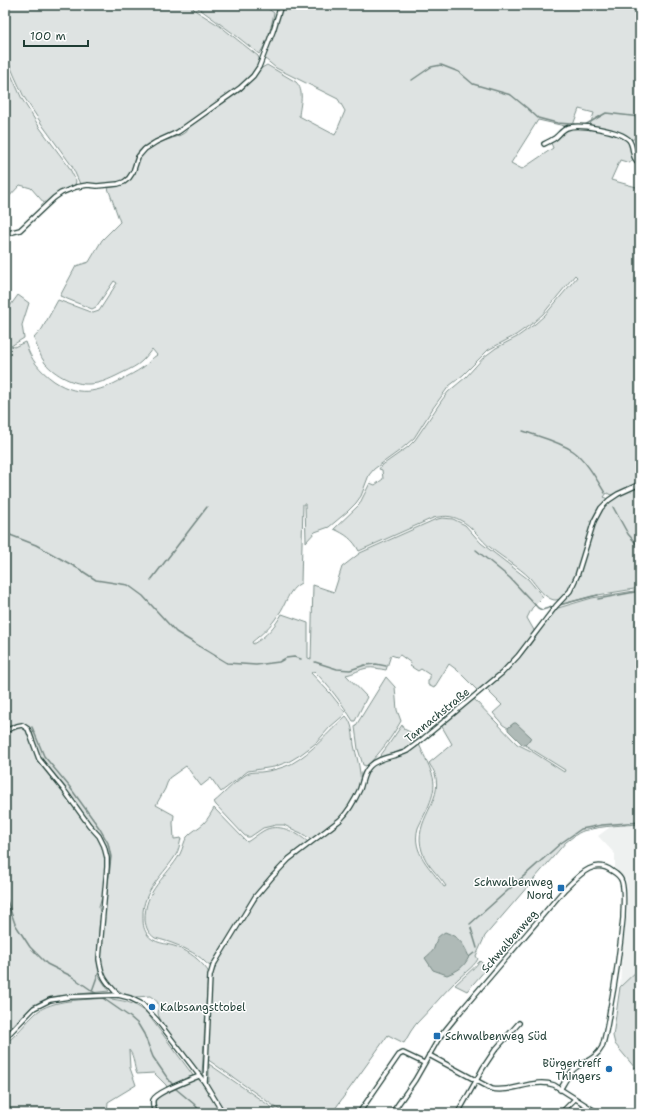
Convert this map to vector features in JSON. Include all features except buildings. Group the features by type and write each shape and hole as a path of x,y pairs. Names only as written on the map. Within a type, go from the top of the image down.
{"street":[{"path":"5,234 20,230 61,193 80,186 118,184 124,182 133,172 138,157 145,149 178,132 240,88 253,76 262,59 281,5"},
{"path":"544,144 568,127 574,126 601,129 625,136 632,145 635,160 640,164"},
{"name":"Tannachstraße","path":"205,1083 207,1018 211,970 255,897 289,859 340,820 347,812 360,788 364,774 370,766 382,759 406,751 419,742 502,672 518,656 574,584 594,521 601,508 618,494 640,484"},
{"path":"5,731 22,725 28,730 39,759 64,790 89,825 96,831 104,846 107,858 107,867 100,959 101,972 104,979 118,996"},
{"name":"Schwalbenweg","path":"392,1113 415,1080 439,1038 564,890 581,873 587,870 601,867 608,868 616,873 622,882 624,903 619,956 606,1028 599,1052 588,1061 574,1069 560,1090"},
{"path":"5,1038 34,1008 55,998 118,996 136,1000 148,1009 205,1083 223,1113"},
{"path":"458,1113 483,1068 495,1050 519,1023"},
{"path":"359,1113 399,1055 403,1054 424,1063"},
{"path":"429,1055 492,1089 507,1090 541,1082 554,1085 598,1113"},
{"path":"155,1113 153,1101 155,1097 160,1093 199,1076"},
{"path":"561,1113 574,1099"}],"shaded area":[{"path":"10,5 190,5 258,56 260,61 249,77 226,97 183,128 143,147 136,156 131,171 124,179 117,183 80,184 72,166 24,97 5,53 5,20"},
{"path":"194,5 263,5 274,13 269,35 262,50 259,54"},
{"path":"283,5 640,5 640,127 635,138 632,140 622,133 590,125 594,113 579,109 573,125 565,126 538,120 511,163 522,169 553,148 551,143 569,128 582,128 608,132 623,138 629,145 633,159 630,163 620,160 611,180 640,188 640,482 611,495 607,493 604,497 607,499 599,508 593,519 573,582 566,593 559,599 551,599 545,595 530,578 487,545 469,526 453,517 444,516 433,518 359,551 348,537 334,529 359,505 370,483 375,485 383,479 382,470 379,469 381,466 408,447 415,440 448,392 466,377 484,357 496,348 517,337 545,315 577,277 575,275 543,314 534,322 516,335 488,350 463,375 449,386 414,438 374,469 369,475 361,496 356,503 329,527 315,532 306,542 305,504 303,504 301,583 293,589 281,611 266,630 252,642 253,644 270,631 282,614 308,623 308,658 311,659 313,585 334,592 342,567 360,553 434,520 442,518 453,519 465,525 481,543 528,579 543,597 532,608 527,618 535,632 501,672 478,691 449,664 434,688 428,685 430,675 421,669 418,671 410,666 411,663 400,655 397,657 391,655 386,670 367,668 346,675 367,697 355,721 353,721 335,695 314,671 311,673 345,712 344,715 330,727 316,743 300,755 290,761 274,767 248,771 221,792 211,778 201,786 186,766 169,778 156,805 174,815 174,839 181,838 177,853 150,890 146,898 143,923 146,932 153,940 186,951 202,963 208,971 202,1074 200,1074 162,1023 158,1014 158,1003 150,996 135,997 124,994 112,986 105,978 102,971 101,959 108,886 103,894 99,907 101,920 97,956 99,976 109,991 50,997 32,1006 5,1034 5,732 21,726 27,730 30,738 33,732 23,724 17,724 5,729 5,313 18,295 29,303 22,325 24,338 11,346 14,347 25,342 36,364 44,373 64,387 73,390 91,391 109,386 140,369 157,355 152,349 142,361 131,369 103,382 83,384 71,381 59,375 49,367 45,363 37,348 34,338 42,329 58,300 93,313 99,311 117,283 114,281 96,307 92,309 60,296 76,266 89,262 102,240 120,222 108,188 127,182 132,177 137,161 147,149 184,133 190,126 241,91 254,78 260,69 267,65 296,82 299,86 301,94 299,116 335,135 345,111 338,99 276,68 264,58 275,32"},
{"path":"5,61 22,99 40,128 69,167 76,181 75,185 61,192 45,204 31,188 20,185 5,201"},
{"path":"640,485 640,588 592,596 560,605 559,604 571,591 575,584 588,542 601,511 614,498"},
{"path":"640,590 640,824 606,827 584,831 578,833 566,842 485,936 476,956 478,959 473,965 416,1024 404,1043 388,1035 332,1113 284,1113 207,1059 212,977 221,956 253,905 279,872 308,846 342,821 356,801 370,768 378,762 402,755 419,744 431,770 434,788 430,802 418,828 417,845 428,867 444,887 446,886 426,861 420,840 424,820 432,802 437,784 435,773 429,763 452,744 441,725 474,699 517,744 533,752 564,772 565,770 525,745 530,739 514,723 508,728 503,725 493,713 502,705 486,689 520,657 554,610 592,598"},
{"path":"386,677 395,687 397,710 401,721 386,745 367,766 363,765 358,749 355,727"},
{"path":"346,716 351,726 359,766 359,786 352,801 343,814 332,825 312,840 284,825 263,828 250,837 247,837 216,805 214,802 245,775 280,768 299,759 313,748"},
{"path":"516,723 531,737 525,745 523,745 508,730 508,728"},
{"path":"402,725 404,729 414,734 418,742 406,750 378,759 389,744"},
{"path":"214,808 247,842 269,828 281,828 287,829 308,842 288,858 270,876 254,896 210,966 200,957 188,950 155,938 148,930 145,920 148,900 152,892 175,862 187,837 204,823"},
{"path":"640,824 640,968 620,987 622,953 627,914 628,894 626,880 615,868 615,854 598,836 610,827"},
{"path":"445,932 454,936 460,942 465,948 469,957 465,964 455,972 447,975 433,970 425,958 432,952 437,939"},
{"path":"480,961 487,968 467,991 455,985 471,970"},
{"path":"640,968 640,1064 635,1068 615,1044 613,1036 620,987"},
{"path":"105,998 132,1004 147,1013 193,1076 167,1088 166,1085 154,1073 137,1074 132,1055 129,1050 130,1068 136,1085 108,1102 107,1113 5,1113 5,1044 43,1008 69,1001"},
{"path":"209,1064 280,1113 158,1113 155,1102 161,1094 199,1078 209,1082"}],"waterway":[{"path":"412,80 431,67 441,65 459,72 473,84 511,95 538,118 557,123 585,125 606,113 640,117"},
{"path":"523,431 555,442 573,451 587,465 605,493"},
{"path":"151,580 207,507"},
{"path":"613,507 628,534 640,548"},
{"path":"5,533 36,545 96,580 128,585 143,596 176,632 227,663 256,665 279,662 286,658 294,657 301,659"},
{"path":"476,550 510,578 538,608 542,610 552,607"},
{"path":"598,599 640,591"},
{"path":"559,605 598,595"},
{"path":"315,662 337,669 350,670 365,665 376,664 386,666"},
{"path":"32,727 44,756 69,786 100,829 108,843 111,857 106,899"},
{"path":"470,924 561,843 581,829 602,825 640,822"},
{"path":"5,895 15,924 30,947 47,964 71,976 138,1024 144,1034 153,1057 166,1076 176,1089 202,1113"},
{"path":"97,961 100,921"},
{"path":"471,928 477,948"},
{"path":"469,957 474,953"},
{"path":"92,991 98,974"}],"place":[{"name":"Schwalbenweg Nord","path":"561,888"},
{"name":"Kalbsangsttobel","path":"152,1007"},
{"name":"Schwalbenweg Süd","path":"437,1036"},
{"name":"Bürgertreff Thingers","path":"609,1069"}]}
